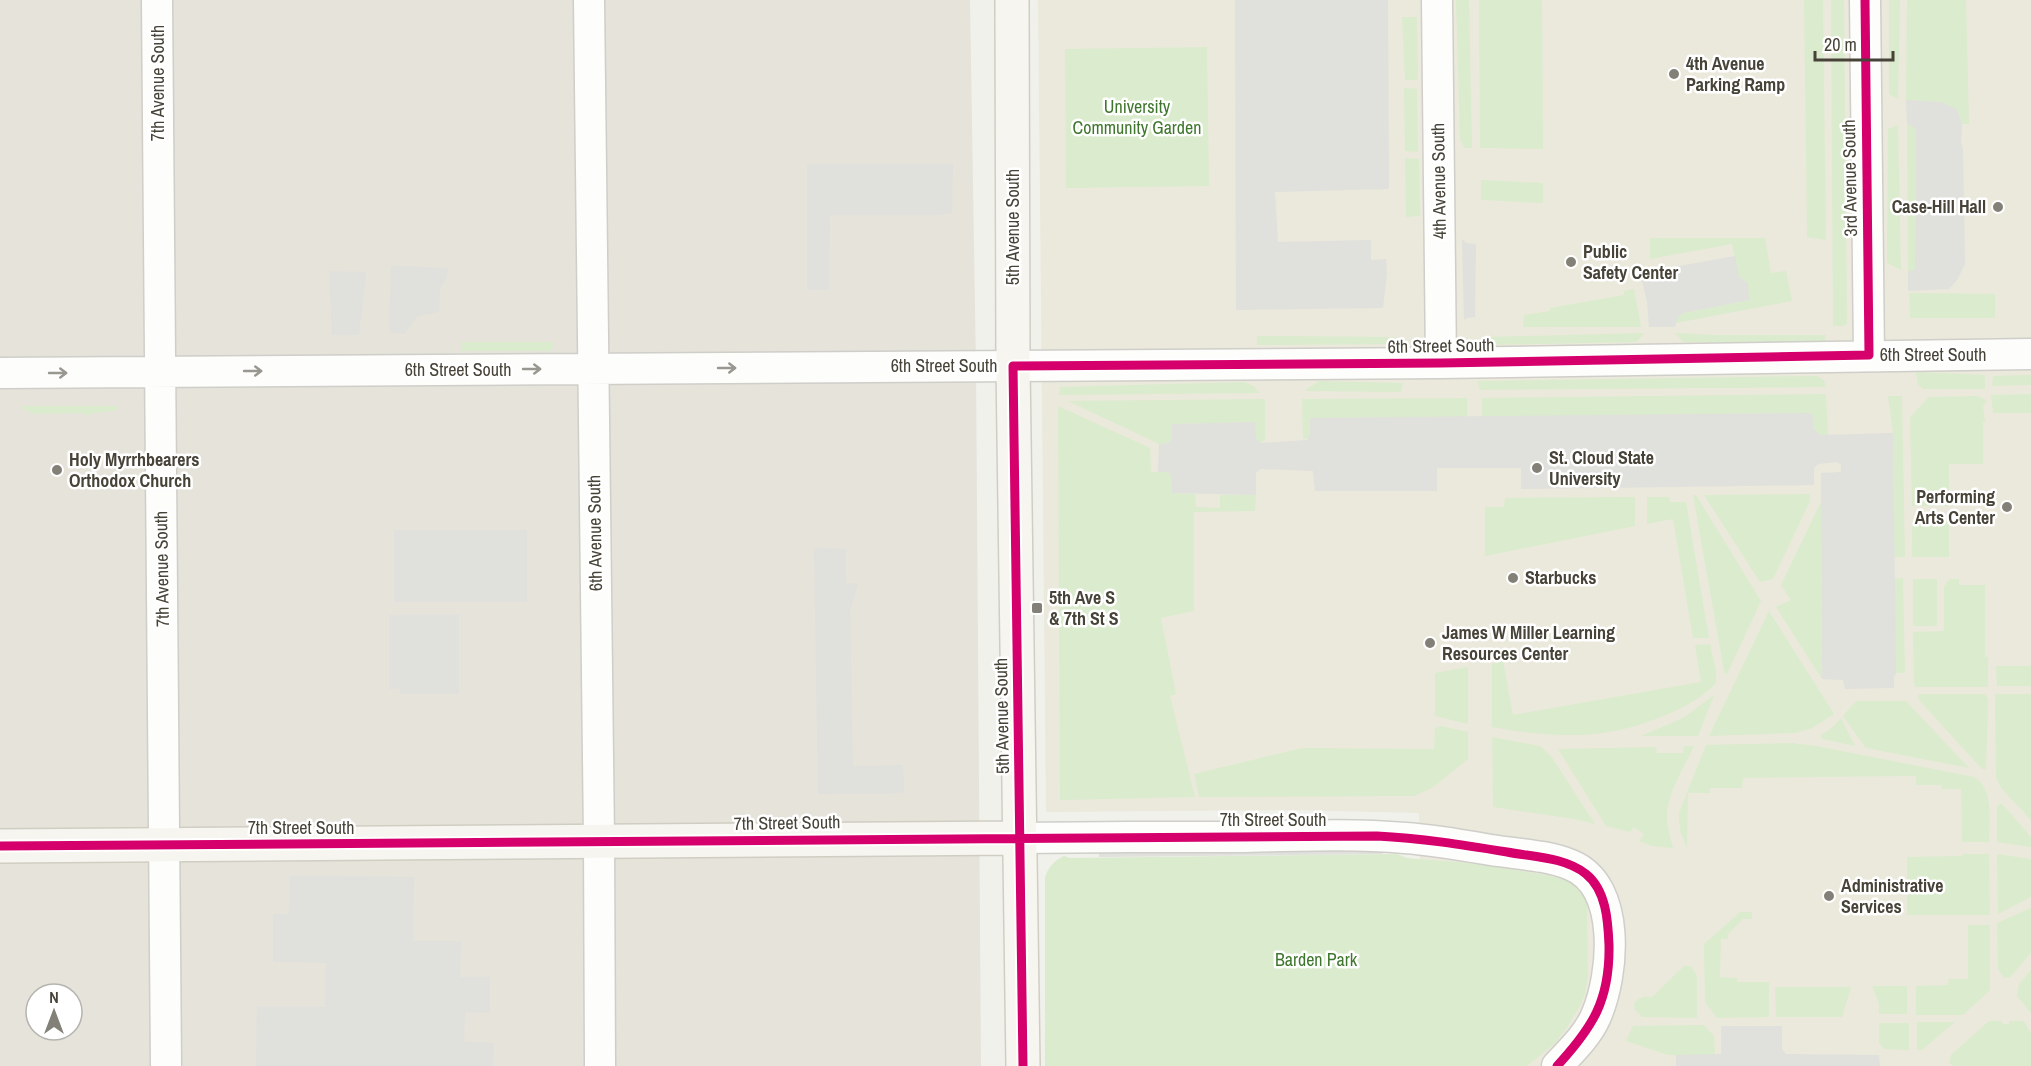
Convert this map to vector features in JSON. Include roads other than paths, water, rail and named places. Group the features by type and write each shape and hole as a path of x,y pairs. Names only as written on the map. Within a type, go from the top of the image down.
{"street":[{"name":"7th Avenue South","path":"157,0 166,1066"},
{"name":"6th Avenue South","path":"590,0 600,1066"},
{"name":"5th Avenue South","path":"1012,0 1013,366 1023,1066"},
{"name":"4th Avenue South","path":"1437,0 1441,363"},
{"name":"3rd Avenue South","path":"1865,0 1869,355"},
{"name":"6th Street South","path":"0,373 1441,363 2031,354"},
{"name":"7th Street South","path":"0,846 1377,836 1438,841 1571,865 1587,874 1601,894 1608,927 1608,981 1595,1018 1557,1066"}],"place":[{"name":"4th Avenue Parking Ramp","path":"1674,74"},
{"name":"Case-Hill Hall","path":"1998,207"},
{"name":"Public Safety Center","path":"1571,262"},
{"name":"St. Cloud State University","path":"1537,468"},
{"name":"Holy Myrrhbearers Orthodox Church","path":"57,470"},
{"name":"Performing Arts Center","path":"2007,507"},
{"name":"Starbucks","path":"1513,578"},
{"name":"5th Ave S & 7th St S","path":"1037,608"},
{"name":"James W Miller Learning Resources Center","path":"1430,643"},
{"name":"Administrative Services","path":"1829,896"}],"park label":[{"name":"University Community Garden","path":"1137,117"},
{"name":"Barden Park","path":"1316,960"}]}
